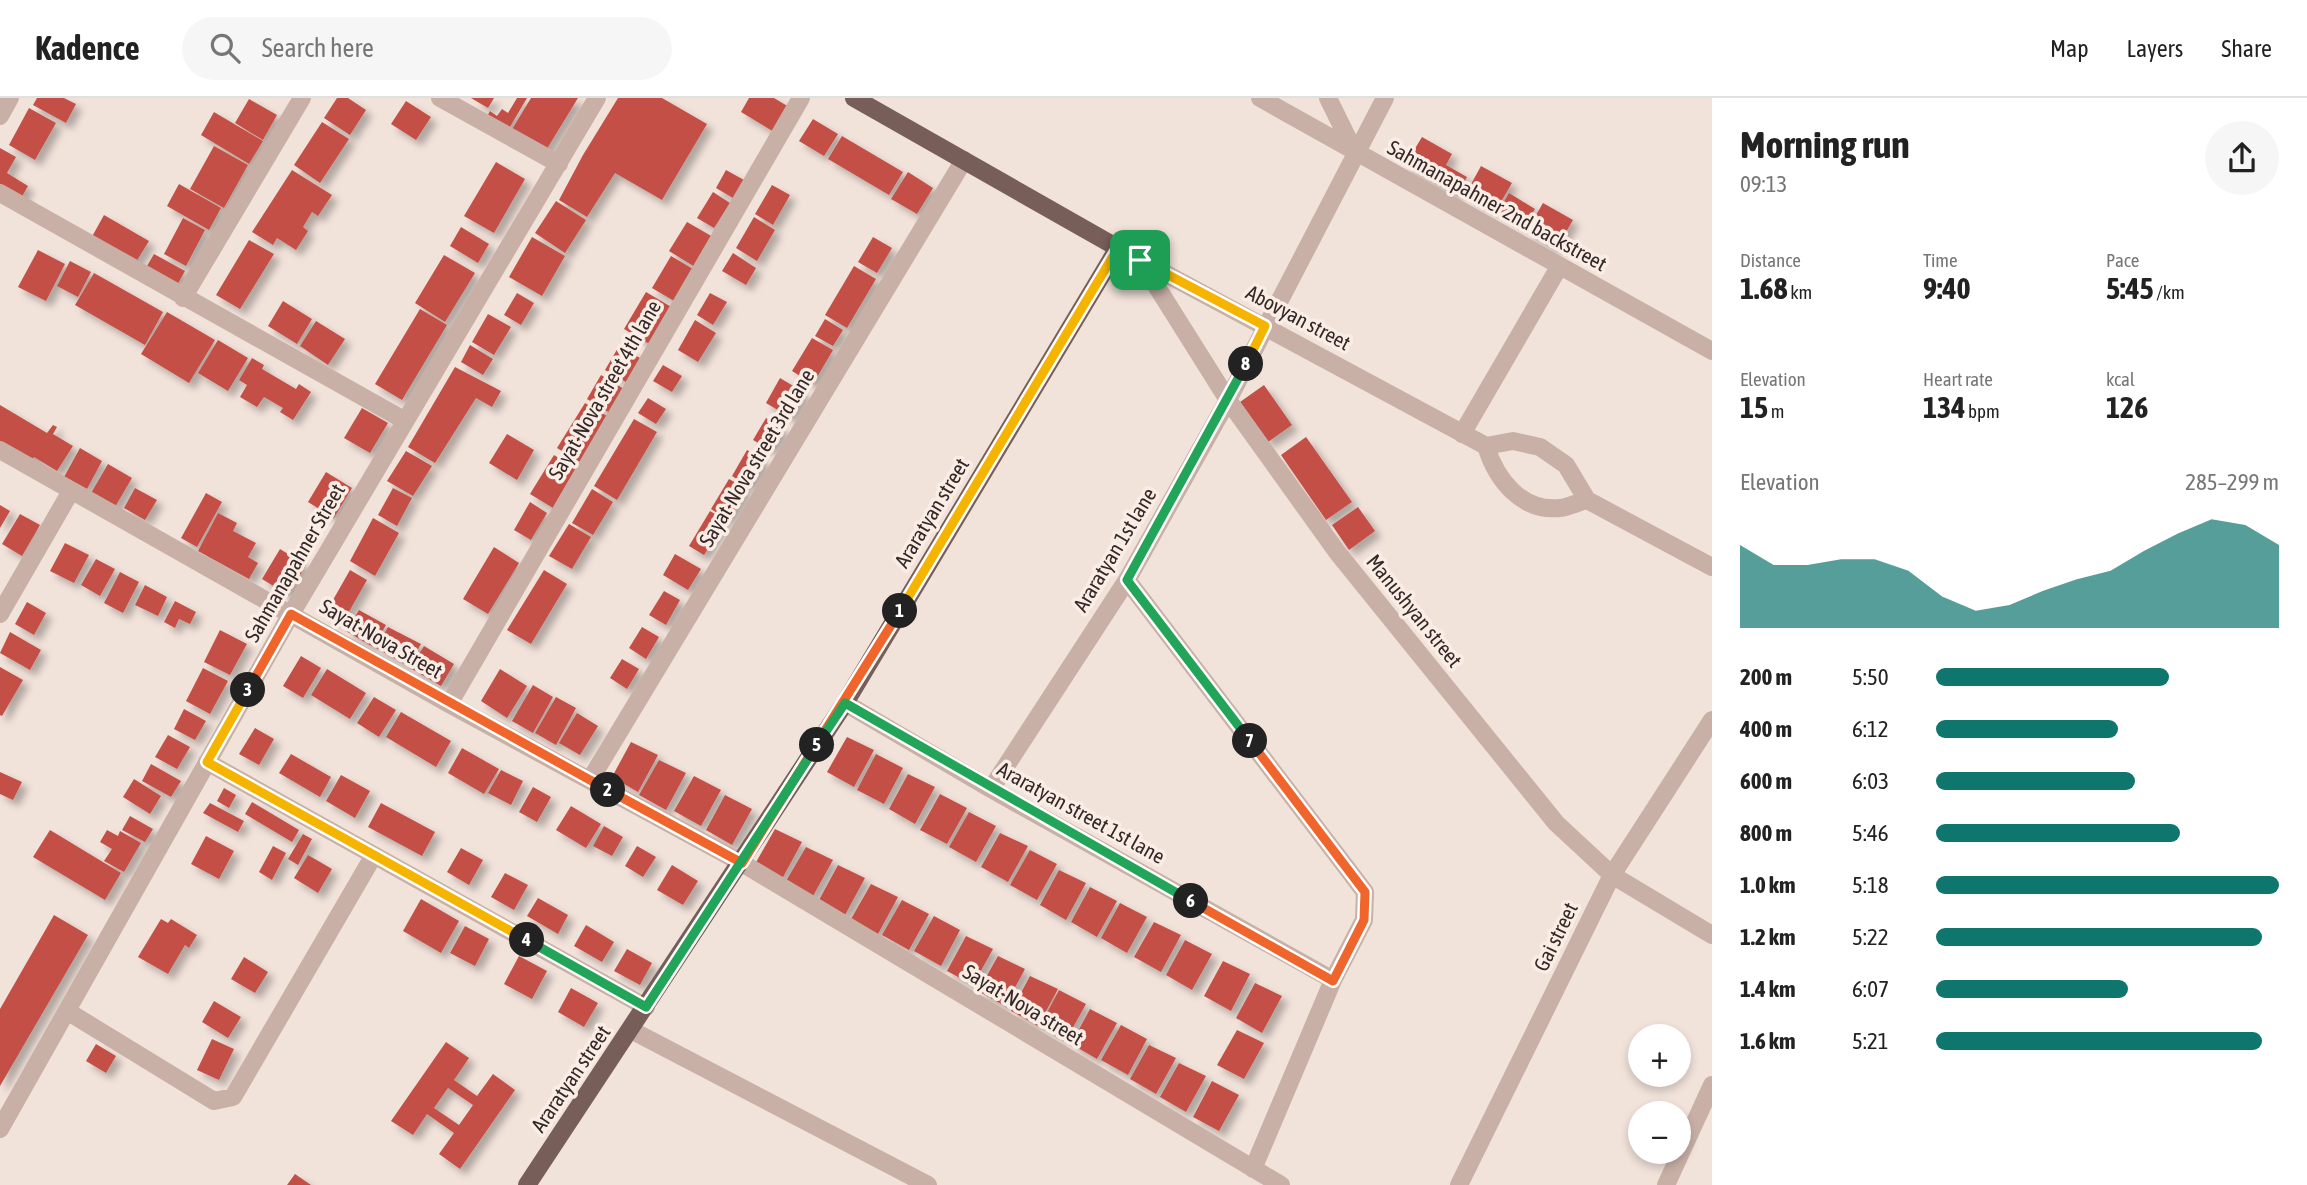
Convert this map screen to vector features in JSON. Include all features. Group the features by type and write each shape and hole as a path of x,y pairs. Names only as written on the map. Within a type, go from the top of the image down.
{"main road":[{"name":"Abovyan street","path":"854,98 1118,248"},
{"name":"Araratyan street","path":"527,1185 742,863 845,703 1118,248"}],"street":[{"path":"0,116 10,98"},
{"path":"183,298 302,98"},
{"path":"440,98 559,164"},
{"name":"Sahmanapahner Street","path":"0,1129 291,614 597,98"},
{"name":"Sayat-Nova street 4th lane","path":"449,704 801,98"},
{"name":"Sahmanapahner 2nd backstreet","path":"1260,98 1712,351"},
{"path":"1328,98 1355,152"},
{"name":"Araratyan 1st lane","path":"991,789 1127,580 1227,400 1385,98"},
{"name":"Sayat-Nova street 3rd lane","path":"590,780 964,160"},
{"path":"0,193 404,420"},
{"name":"Abovyan street","path":"1118,248 1486,446"},
{"name":"Manushyan street","path":"1140,260 1227,400 1337,552 1556,823 1612,875 1712,935"},
{"path":"1462,434 1559,267"},
{"path":"1587,500 1560,508 1533,504 1508,489 1493,470 1486,446 1513,441 1540,447 1566,465 1587,500 1712,568"},
{"name":"Sayat-Nova Street","path":"0,450 449,704 742,863"},
{"path":"0,614 71,491"},
{"path":"1127,580 1365,892 1364,920 1333,981 1253,1169"},
{"name":"Araratyan street 1st lane","path":"845,703 991,789 1333,981"},
{"name":"Gai street","path":"1459,1185 1612,875 1712,720"},
{"path":"207,762 646,1007"},
{"path":"67,1011 214,1101 233,1097 374,855"},
{"name":"Sayat-Nova street","path":"742,863 1281,1185"},
{"path":"631,1030 928,1185"},
{"path":"1666,1185 1712,1084"}],"building":[{"path":"37,98 64,98 76,104 66,123 33,105"},
{"path":"337,98 348,98 366,110 350,135 324,118"},
{"path":"471,98 494,98 488,108"},
{"path":"517,98 527,98 507,132 485,120 490,111 497,116 502,109 508,113"},
{"path":"531,98 578,98 545,152 511,131"},
{"path":"618,98 662,98 707,124 662,200 615,173 587,217 559,200"},
{"path":"749,98 774,98 789,107 774,132 741,112"},
{"path":"249,99 277,115 263,140 235,123"},
{"path":"406,101 431,117 416,140 391,124"},
{"path":"29,108 56,123 35,160 9,145"},
{"path":"214,112 263,141 249,164 201,135"},
{"path":"813,119 838,134 824,156 799,141"},
{"path":"322,122 349,139 320,183 294,165"},
{"path":"842,136 903,172 889,195 828,159"},
{"path":"1422,137 1452,154 1446,165 1467,177 1457,195 1405,165"},
{"path":"214,146 248,165 224,208 190,189"},
{"path":"0,148 16,157 7,173 28,186 20,200 0,189"},
{"path":"496,162 525,179 494,233 464,216"},
{"path":"1481,166 1512,183 1495,212 1465,195"},
{"path":"292,170 332,195 318,216 312,212 303,227 308,231 296,250 277,238 273,245 252,232"},
{"path":"726,170 744,180 733,198 716,188"},
{"path":"908,172 933,188 917,214 891,199"},
{"path":"179,184 221,208 209,230 167,206"},
{"path":"772,185 790,195 773,225 755,214"},
{"path":"713,192 730,203 714,228 697,218"},
{"path":"1509,193 1535,209 1524,227 1498,212"},
{"path":"556,201 586,220 565,253 535,233"},
{"path":"1543,203 1573,220 1556,249 1526,232"},
{"path":"104,215 149,241 133,267 89,242"},
{"path":"754,217 775,230 757,261 736,248"},
{"path":"183,218 205,230 186,266 164,254"},
{"path":"687,222 713,237 695,267 669,251"},
{"path":"461,227 489,244 478,263 450,246"},
{"path":"532,237 565,256 542,296 509,277"},
{"path":"873,237 892,248 877,273 858,262"},
{"path":"249,240 274,254 240,309 216,295"},
{"path":"38,250 65,264 46,301 18,287"},
{"path":"733,253 756,268 746,285 722,271"},
{"path":"154,254 185,271 175,289 144,271"},
{"path":"444,255 475,273 445,322 415,303"},
{"path":"671,256 693,269 674,301 652,288"},
{"path":"70,261 91,272 78,297 57,286"},
{"path":"854,266 876,279 847,328 825,315"},
{"path":"94,273 163,312 145,345 75,305"},
{"path":"646,292 673,308 651,345 624,329"},
{"path":"517,293 534,303 521,325 504,315"},
{"path":"710,293 727,302 713,325 697,315"},
{"path":"283,301 312,319 297,344 268,326"},
{"path":"420,309 447,325 402,400 375,384"},
{"path":"167,312 215,340 189,383 141,354"},
{"path":"488,314 511,327 494,355 472,342"},
{"path":"825,319 843,330 833,346 815,336"},
{"path":"695,320 716,333 698,362 678,350"},
{"path":"316,321 345,339 328,365 300,346"},
{"path":"812,338 833,350 813,384 792,371"},
{"path":"218,340 248,358 228,391 198,373"},
{"path":"470,345 493,359 483,375 461,362"},
{"path":"619,346 640,358 626,382 605,370"},
{"path":"252,358 264,365 262,369 296,389 299,384 311,392 293,420 280,412 283,408 264,397 257,407 240,397 247,385 239,380"},
{"path":"663,365 682,376 672,392 653,381"},
{"path":"455,367 501,391 492,407 476,398 435,463 408,447"},
{"path":"601,375 624,389 610,413 587,399"},
{"path":"780,378 805,393 791,418 766,403"},
{"path":"1264,385 1292,425 1268,442 1240,402"},
{"path":"648,398 666,409 656,424 638,413"},
{"path":"585,403 607,416 580,462 557,448"},
{"path":"0,405 47,433 53,425 57,427 53,434 73,446 57,471 34,457 31,461 0,442"},
{"path":"362,408 388,423 370,453 344,438"},
{"path":"766,418 784,429 771,450 753,440"},
{"path":"634,419 657,432 617,500 594,486"},
{"path":"507,434 534,450 517,480 489,463"},
{"path":"1306,437 1352,502 1326,520 1281,455"},
{"path":"80,448 102,461 87,489 64,477"},
{"path":"747,450 765,461 749,487 732,476"},
{"path":"406,451 432,466 413,496 387,481"},
{"path":"554,455 576,469 553,508 530,494"},
{"path":"108,464 132,478 115,507 91,493"},
{"path":"326,472 352,488 334,518 308,502"},
{"path":"729,479 747,489 728,520 711,509"},
{"path":"135,488 157,500 145,520 124,508"},
{"path":"393,488 412,498 397,526 378,515"},
{"path":"592,489 613,502 593,535 572,523"},
{"path":"206,493 222,502 197,547 181,538"},
{"path":"530,502 547,513 531,540 514,530"},
{"path":"0,505 10,511 0,528"},
{"path":"1358,507 1375,531 1349,550 1332,525"},
{"path":"710,511 725,520 704,555 689,546"},
{"path":"218,513 237,523 233,531 256,543 248,557 258,563 249,579 198,551"},
{"path":"20,514 40,525 22,556 2,544"},
{"path":"373,518 399,533 375,576 350,561"},
{"path":"569,524 591,537 572,569 549,556"},
{"path":"65,543 89,555 74,583 50,571"},
{"path":"494,547 519,563 488,614 463,599"},
{"path":"280,549 306,565 288,595 262,579"},
{"path":"675,554 701,569 688,590 663,575"},
{"path":"96,559 115,569 100,596 81,585"},
{"path":"350,570 367,580 342,624 325,614"},
{"path":"544,570 567,584 531,644 507,630"},
{"path":"120,572 139,582 123,613 104,603"},
{"path":"145,585 167,597 158,616 135,605"},
{"path":"664,591 680,600 666,625 649,615"},
{"path":"175,601 196,612 190,624 179,619 175,628 164,622"},
{"path":"27,602 46,613 34,635 15,624"},
{"path":"359,610 386,625 373,647 346,631"},
{"path":"388,627 421,644 408,666 376,648"},
{"path":"642,627 659,637 646,659 629,648"},
{"path":"220,630 247,644 230,675 204,662"},
{"path":"10,632 41,650 30,670 0,653"},
{"path":"424,646 454,664 441,686 410,668"},
{"path":"301,656 321,668 303,698 283,686"},
{"path":"622,659 639,669 627,689 610,678"},
{"path":"0,667 23,680 2,716 0,715"},
{"path":"203,668 228,681 210,714 186,701"},
{"path":"327,669 366,693 350,719 311,695"},
{"path":"500,669 527,686 507,718 481,701"},
{"path":"533,685 553,697 533,733 512,721"},
{"path":"374,697 396,710 379,737 357,723"},
{"path":"556,697 576,708 556,745 535,733"},
{"path":"184,709 206,721 195,740 174,729"},
{"path":"401,712 451,741 436,767 386,737"},
{"path":"577,713 598,726 580,755 559,743"},
{"path":"255,728 274,739 259,765 239,754"},
{"path":"168,735 190,747 177,769 155,757"},
{"path":"847,737 874,750 854,787 827,772"},
{"path":"631,742 658,755 638,792 612,777"},
{"path":"462,748 499,769 484,794 448,773"},
{"path":"291,754 331,777 320,797 279,773"},
{"path":"876,754 903,768 884,804 857,790"},
{"path":"659,760 686,773 666,810 639,795"},
{"path":"151,764 181,781 171,797 142,781"},
{"path":"501,770 523,781 511,805 488,793"},
{"path":"0,772 22,782 13,800 0,794"},
{"path":"908,774 935,787 915,824 889,809"},
{"path":"341,775 370,791 355,818 326,801"},
{"path":"694,776 721,790 701,826 674,811"},
{"path":"134,779 161,796 150,814 123,797"},
{"path":"533,787 551,797 537,822 519,812"},
{"path":"224,788 236,795 229,808 217,801"},
{"path":"940,794 967,808 947,844 920,830"},
{"path":"725,795 752,809 732,845 706,830"},
{"path":"252,802 299,830 292,842 245,814"},
{"path":"210,803 244,821 238,832 203,813"},
{"path":"381,803 435,832 422,856 368,827"},
{"path":"571,806 601,824 586,848 556,830"},
{"path":"969,812 996,826 976,862 949,847"},
{"path":"130,816 153,829 145,842 122,830"},
{"path":"604,826 623,837 612,856 593,846"},
{"path":"775,829 802,842 782,879 755,864"},
{"path":"50,830 121,873 105,900 33,857"},
{"path":"107,830 118,836 120,831 141,843 124,872 104,861 112,849 100,842"},
{"path":"1000,833 1028,846 1008,882 981,867"},
{"path":"303,834 312,839 298,865 288,859"},
{"path":"206,836 234,851 219,879 191,864"},
{"path":"273,846 286,853 272,880 259,872"},
{"path":"637,846 656,857 643,877 625,866"},
{"path":"806,847 833,860 813,896 786,881"},
{"path":"461,848 483,860 469,885 447,872"},
{"path":"1030,850 1057,864 1037,900 1010,885"},
{"path":"308,855 332,869 318,893 294,878"},
{"path":"672,865 698,881 683,905 657,890"},
{"path":"838,865 865,878 845,915 819,900"},
{"path":"1059,870 1086,883 1066,920 1040,905"},
{"path":"505,873 528,885 514,910 491,897"},
{"path":"871,884 898,897 878,934 851,919"},
{"path":"1090,887 1117,901 1097,937 1071,922"},
{"path":"538,898 568,915 558,934 527,916"},
{"path":"421,899 459,921 441,953 403,931"},
{"path":"902,900 929,914 909,950 882,935"},
{"path":"1120,903 1147,917 1127,953 1101,938"},
{"path":"54,915 88,935 0,1086 0,1009"},
{"path":"934,916 960,930 941,966 914,951"},
{"path":"161,919 168,923 171,919 197,935 189,948 185,945 168,974 138,957"},
{"path":"1154,922 1181,935 1161,972 1134,957"},
{"path":"586,925 614,942 602,962 574,946"},
{"path":"465,926 489,939 475,966 450,953"},
{"path":"966,936 993,949 973,985 947,971"},
{"path":"1185,940 1212,954 1192,990 1166,975"},
{"path":"627,949 652,963 640,985 614,971"},
{"path":"519,956 547,971 532,999 504,984"},
{"path":"998,956 1025,969 1005,1006 978,991"},
{"path":"244,957 268,972 255,993 231,979"},
{"path":"1223,961 1250,974 1231,1011 1204,996"},
{"path":"1030,976 1058,989 1038,1026 1011,1011"},
{"path":"1255,983 1282,996 1262,1033 1236,1018"},
{"path":"571,988 598,1003 584,1027 558,1012"},
{"path":"1059,990 1086,1004 1066,1040 1040,1026"},
{"path":"214,1001 241,1017 228,1038 202,1022"},
{"path":"1090,1009 1117,1023 1097,1059 1071,1044"},
{"path":"1121,1025 1147,1039 1128,1075 1101,1060"},
{"path":"1237,1030 1264,1043 1244,1079 1217,1065"},
{"path":"212,1039 234,1049 219,1080 197,1070"},
{"path":"446,1042 469,1058 454,1080 477,1096 493,1074 515,1090 460,1169 439,1154 454,1133 427,1114 413,1135 391,1121","holes":["448,1088 473,1105 459,1125 434,1108"]},
{"path":"96,1044 116,1056 106,1073 86,1061"},
{"path":"1149,1045 1176,1058 1156,1094 1130,1079"},
{"path":"1179,1063 1206,1076 1186,1112 1160,1097"},
{"path":"1212,1081 1239,1095 1219,1131 1193,1117"},
{"path":"295,1174 311,1185 287,1185"}],"route":[{"path":"1140,260 1118,248 845,703 742,863 449,704 291,614 207,762 646,1007 742,863 793,783 845,703 991,789 1333,981 1364,920 1367,904 1365,892 1127,580 1265,326 1140,260"}]}
